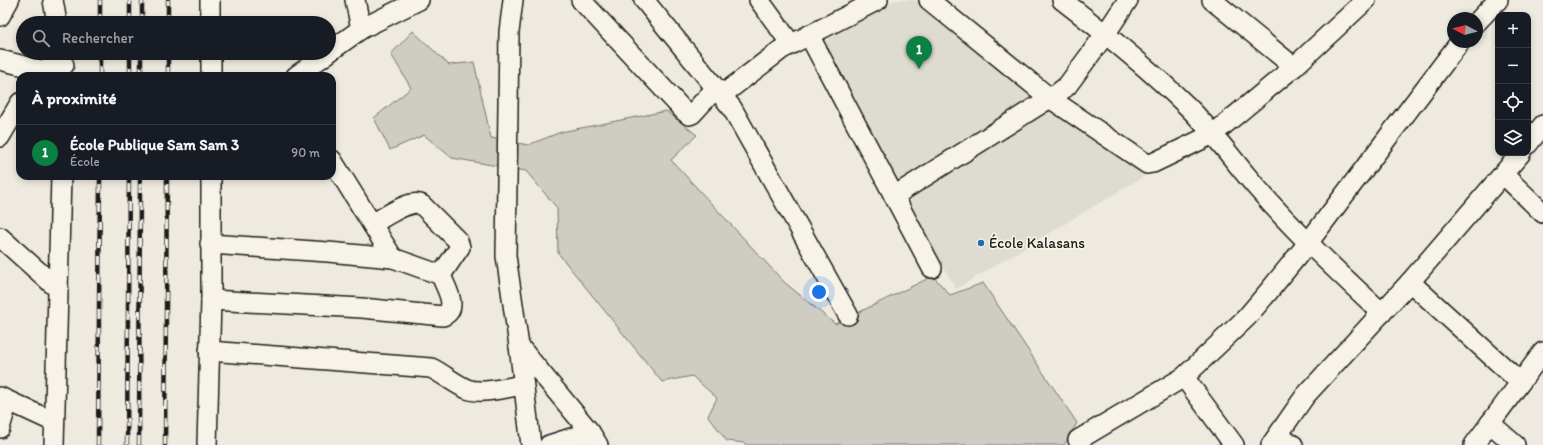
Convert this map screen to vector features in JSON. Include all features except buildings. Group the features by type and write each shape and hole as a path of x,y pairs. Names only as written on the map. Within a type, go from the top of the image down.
{"street":[{"path":"0,16 9,0"},
{"path":"53,0 56,16"},
{"path":"355,0 361,29"},
{"path":"336,48 361,29 419,0"},
{"path":"513,0 509,32 506,256 531,445"},
{"path":"581,0 689,115 720,91 790,44 878,0"},
{"path":"644,0 720,91 732,108 848,315"},
{"path":"759,0 790,44"},
{"path":"929,0 1051,99 1146,164 1153,164 1213,134 1294,67 1364,1"},
{"path":"1062,0 1106,33 1187,105 1213,134 1258,190 1308,243 1382,313"},
{"path":"894,196 1051,99 1066,86 1106,33 1128,0"},
{"path":"1212,0 1294,67"},
{"path":"1483,16 1498,0"},
{"path":"809,35 932,268"},
{"path":"1078,440 1184,377 1246,318 1308,243 1455,48"},
{"path":"0,60 36,72"},
{"path":"211,60 211,72"},
{"path":"302,72 319,60"},
{"path":"42,72 63,65"},
{"path":"0,137 16,110"},
{"path":"1531,140 1543,125"},
{"path":"1281,442 1305,396 1410,282 1504,175 1519,156"},
{"path":"336,166 393,258"},
{"path":"1504,175 1543,213"},
{"path":"54,445 61,180"},
{"path":"207,445 211,300 211,180"},
{"path":"372,224 407,205 414,203 419,203 422,205 458,241 460,246 441,275"},
{"path":"0,238 58,289"},
{"path":"210,244 393,258 441,275 451,301 450,311 443,316 362,308 211,300"},
{"path":"1410,282 1520,382"},
{"path":"519,346 594,439"},
{"path":"209,350 431,368 441,373 457,385 468,390 478,391 523,385"},
{"path":"1474,445 1543,352"},
{"path":"1184,377 1234,445"},
{"path":"0,428 4,399 54,422"},
{"path":"1490,423 1515,445"},
{"path":"549,445 594,439"}],"shaded area":[{"path":"895,0 915,0 1033,98 898,184 825,41"},
{"path":"413,31 449,65 474,62 491,138 528,145 561,132 666,111 697,135 671,160 784,282 835,324 933,276 950,295 983,283 1077,423 1064,445 747,445 744,443 727,441 708,416 717,398 692,376 662,382 558,253 557,208 526,171 452,158 424,135 390,150 374,118 411,88 391,54"},
{"name":"École Kalasans","path":"1049,109 1146,175 956,289 905,198"}],"railway":[{"path":"100,0 100,16"},
{"path":"130,0 130,16"},
{"path":"142,0 142,16"},
{"path":"168,0 168,16"},
{"path":"100,60 100,72"},
{"path":"130,60 130,72"},
{"path":"141,60 141,72"},
{"path":"168,60 168,72"},
{"path":"98,445 100,180"},
{"path":"127,445 129,180"},
{"path":"139,445 140,180"},
{"path":"165,445 167,180"}],"place":[{"name":"École Publique Sam Sam 3","path":"919,69"},
{"name":"École Kalasans","path":"981,243"}]}
